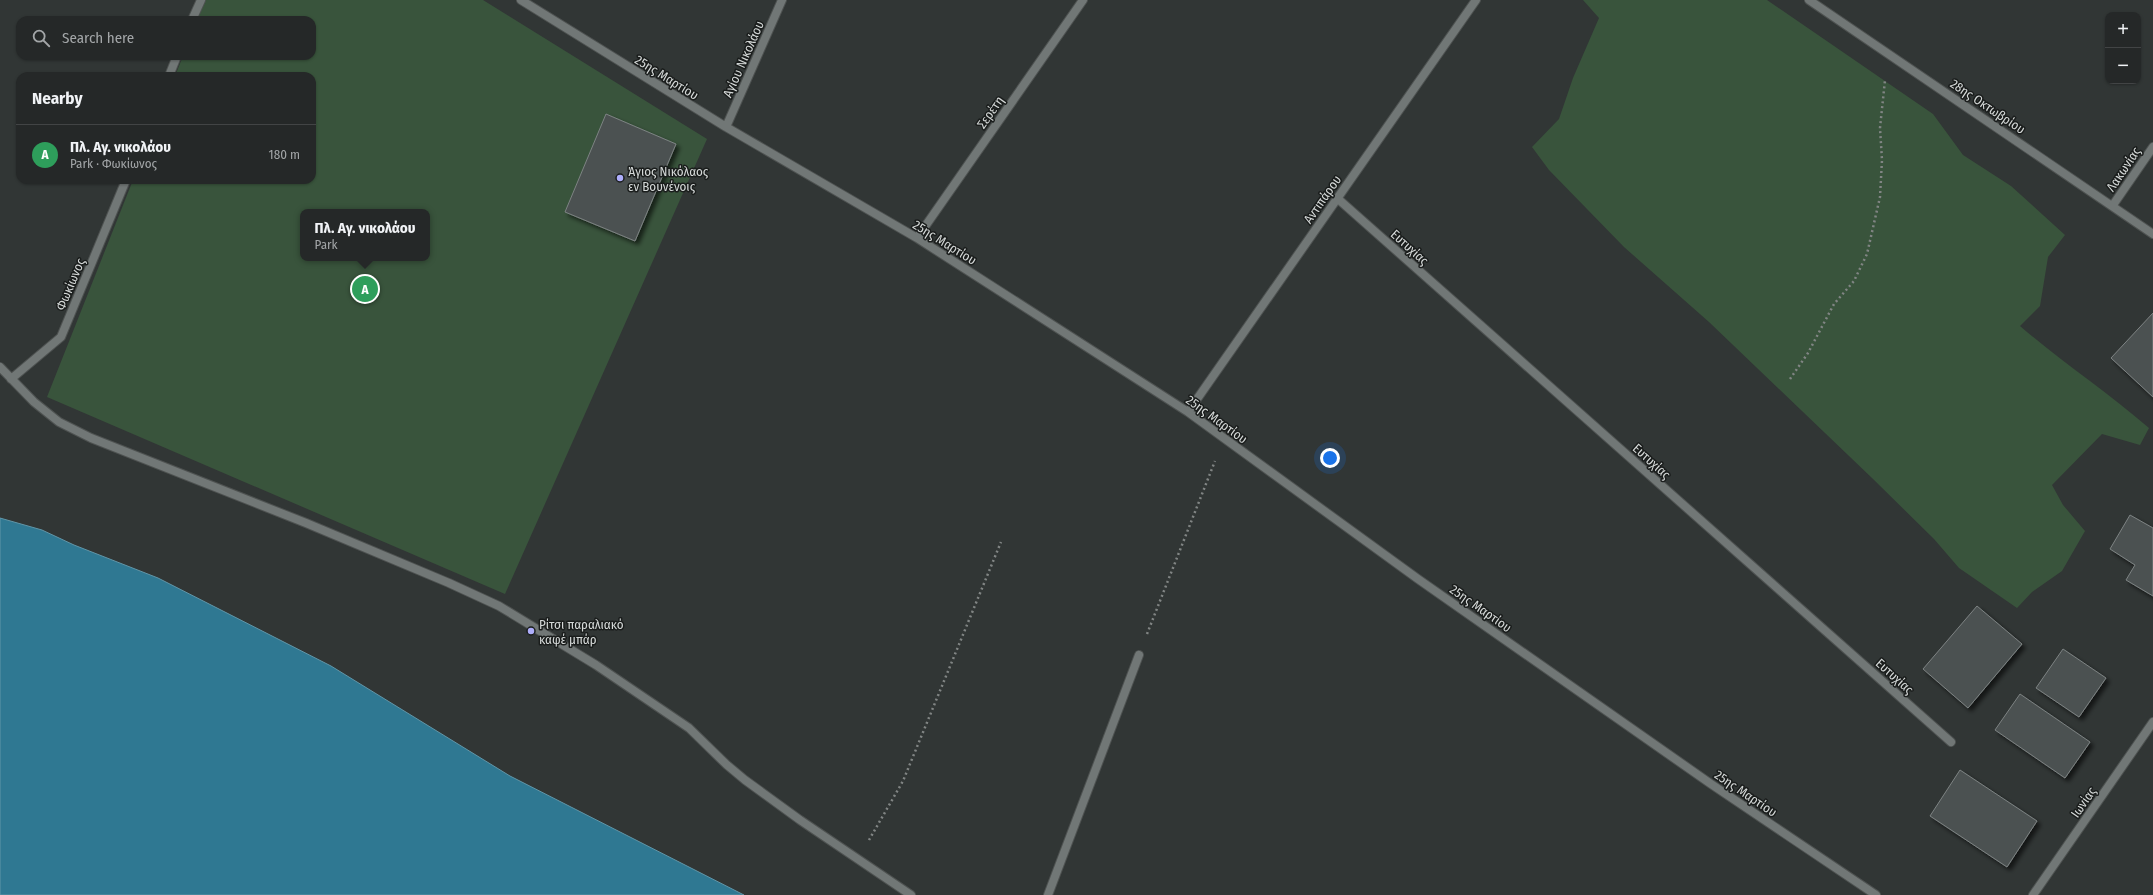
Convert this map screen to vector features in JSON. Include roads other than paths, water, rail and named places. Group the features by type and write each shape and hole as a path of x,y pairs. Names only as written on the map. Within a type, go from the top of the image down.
{"street":[{"path":"194,16 200,0"},
{"name":"25ης Μαρτίου","path":"521,0 726,127 917,238 1188,412 1418,579 1704,780 1876,895"},
{"name":"Αγίου Νικολάου","path":"726,127 782,0"},
{"name":"Σερέτη","path":"917,238 1083,0"},
{"name":"Αντιπάρου","path":"1188,412 1476,0"},
{"name":"28ης Οκτωβρίου","path":"1809,0 2113,205 2153,234"},
{"path":"171,72 175,60"},
{"name":"Λακωνίας","path":"2113,205 2153,147"},
{"name":"Φωκίωνος","path":"11,379 61,337 124,184"},
{"name":"Ευτυχίας","path":"1337,198 1951,742"},
{"path":"0,367 11,379 59,422 91,438 306,523 449,583 499,606 596,665 689,728 727,765 745,780 858,860 911,895"},
{"path":"1048,895 1139,655"},
{"name":"Ιωνίας","path":"2033,895 2153,722"}],"water":[{"path":"0,518 42,530 74,545 158,578 331,666 510,776 744,895 0,895"}],"place":[{"name":"Άγιος Νικόλαος εν Βουνένοις","path":"620,178"},
{"name":"Πλ. Αγ. νικολάου","path":"365,289"},
{"name":"Ρίτσι παραλιακό καφέ μπάρ","path":"531,631"}]}
